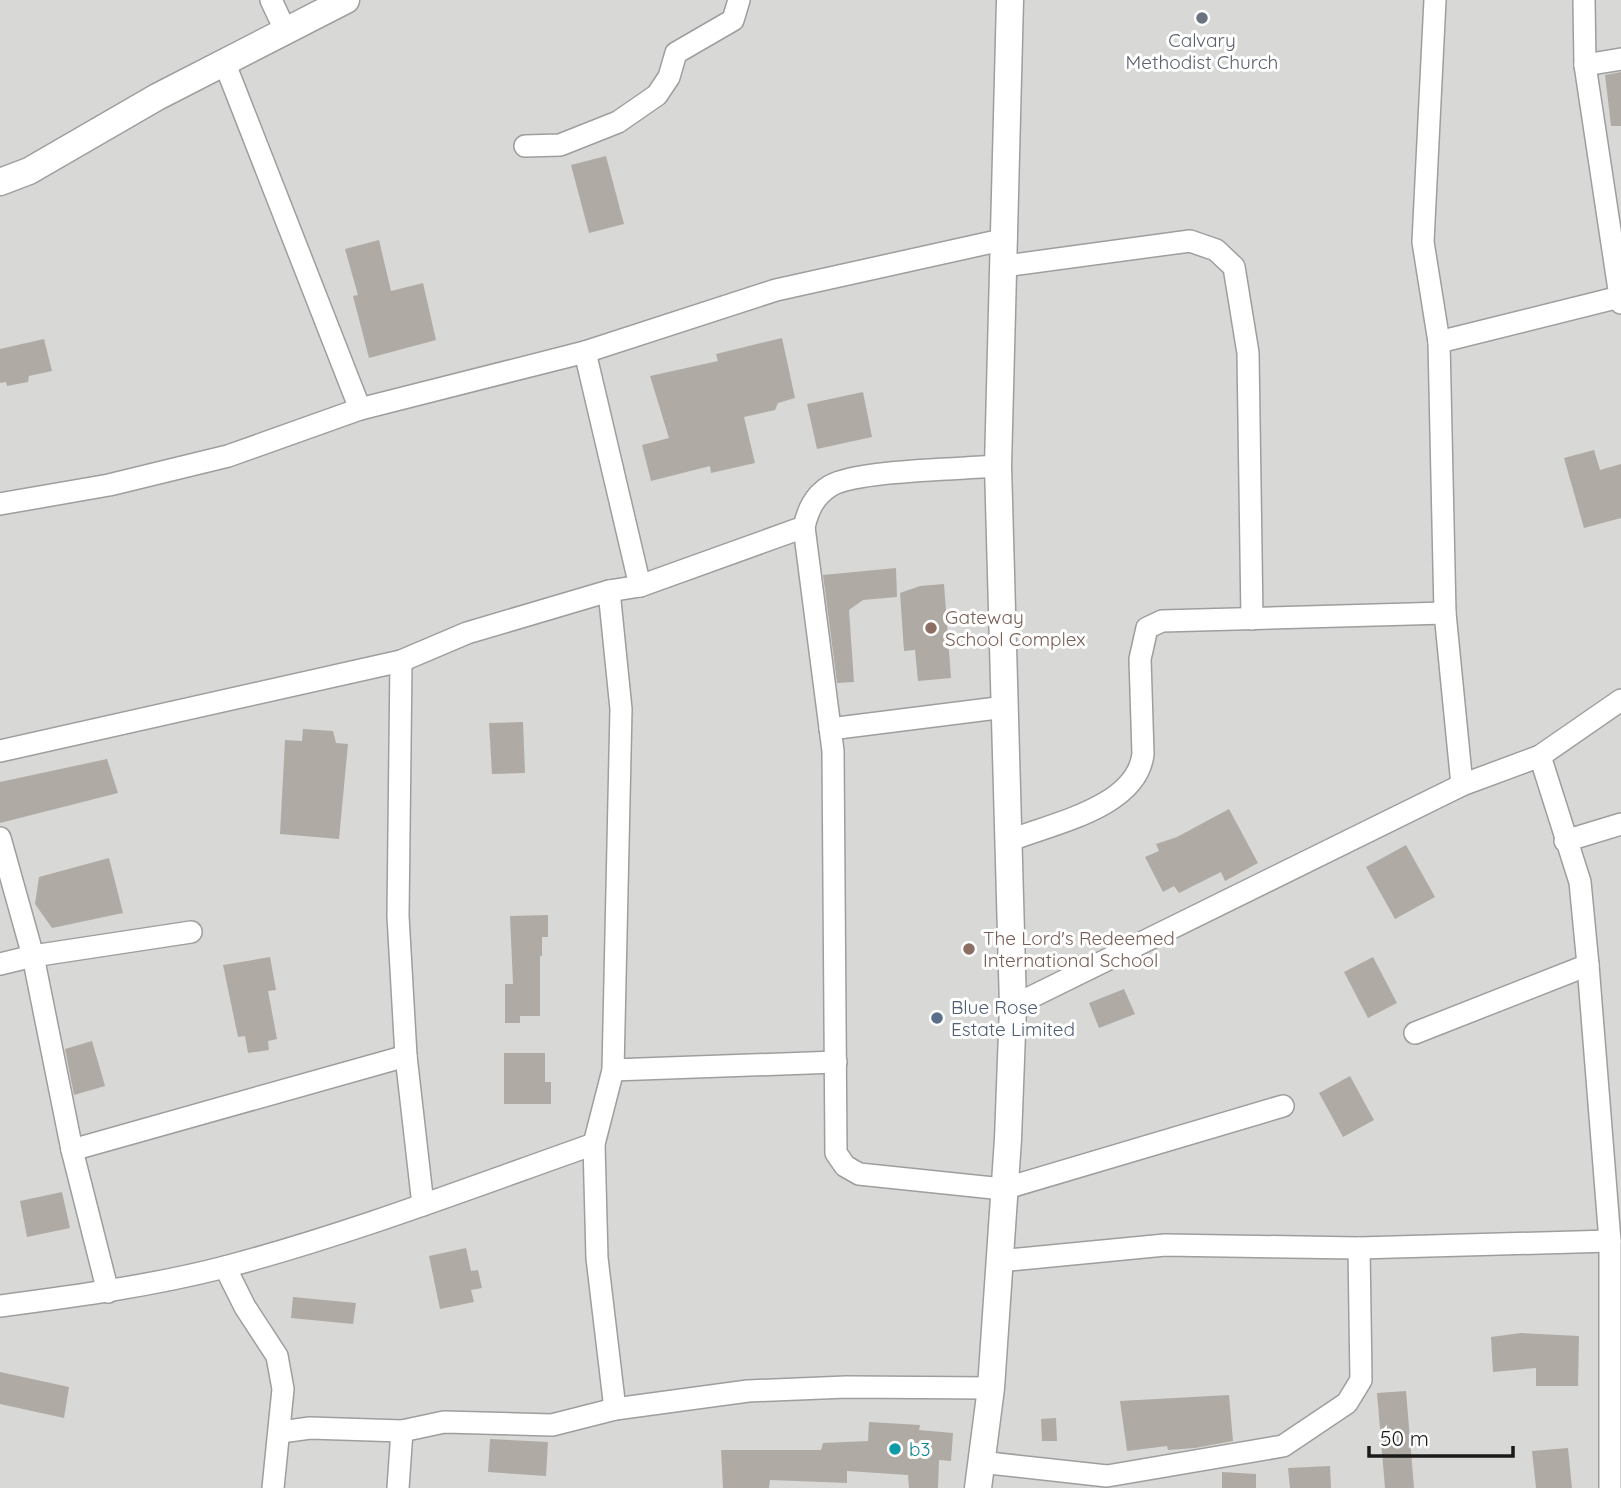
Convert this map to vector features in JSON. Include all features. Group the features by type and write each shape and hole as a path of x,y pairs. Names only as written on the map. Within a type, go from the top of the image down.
{"street":[{"path":"271,0 286,32"},
{"path":"0,182 29,171 157,97 346,0"},
{"path":"525,146 560,145 618,122 637,110 664,87 676,53 733,20 739,0"},
{"path":"1010,0 1006,239 998,466 1011,840 1013,1006 991,1388 979,1475 1107,1476 1283,1446 1347,1403 1361,1380 1359,1248"},
{"path":"1435,0 1423,242 1438,342 1445,613 1462,785"},
{"path":"1438,342 1620,300 1585,65 1584,0"},
{"path":"1585,65 1621,59"},
{"path":"225,64 360,409"},
{"path":"0,504 109,485 228,456 360,409 585,352 776,290 1006,239"},
{"path":"1005,267 1190,241 1216,250 1234,267 1248,353 1252,620"},
{"path":"585,352 640,586"},
{"path":"998,466 861,477 830,486 810,506 804,527 833,751 836,1153 845,1166 859,1174 1003,1189 1283,1106"},
{"path":"0,751 401,661 467,633 609,591 640,586 804,527"},
{"path":"609,591 621,709 612,1070 594,1144 597,1258 615,1409"},
{"path":"1011,840 1113,800 1133,783 1141,769 1143,754 1140,659 1147,628 1162,621 1445,613"},
{"path":"401,661 398,916 407,1056 423,1205"},
{"path":"1013,1006 1462,785 1540,756 1621,700"},
{"path":"830,729 1005,707"},
{"path":"1540,756 1580,882 1613,1182 1609,1241 1610,1488"},
{"path":"1565,841 1621,824"},
{"path":"0,838 33,956 72,1150 108,1292"},
{"path":"0,964 33,956 191,932"},
{"path":"1415,1033 1588,965"},
{"path":"72,1150 407,1056"},
{"path":"612,1070 836,1062"},
{"path":"0,1306 108,1292 225,1267 423,1205 594,1144"},
{"path":"999,1261 1165,1245 1359,1248 1609,1241"},
{"path":"225,1267 245,1307 277,1356 283,1389 281,1432 273,1488"},
{"path":"281,1432 310,1427 402,1431 444,1422 552,1425 615,1409 748,1391 846,1387 991,1388"},
{"path":"398,1488 402,1431"}],"shaded area":[{"path":"0,0 1621,0 1621,1488 0,1488"}],"building":[{"path":"1621,72 1621,126 1611,126 1605,75"},
{"path":"606,156 624,224 589,233 571,165"},
{"path":"379,240 391,291 423,283 436,340 369,358 353,296 358,295 345,249"},
{"path":"782,338 795,398 778,403 775,410 744,417 755,463 711,473 710,466 651,481 642,445 669,438 650,376 718,361 716,354"},
{"path":"44,339 52,371 29,376 28,382 7,386 6,382 0,383 0,349"},
{"path":"863,392 872,437 817,449 807,404"},
{"path":"1594,450 1600,470 1621,464 1621,518 1584,528 1564,458"},
{"path":"896,568 897,597 863,600 849,610 854,682 837,683 823,575"},
{"path":"944,584 951,678 918,681 915,650 904,651 900,593 920,586"},
{"path":"523,722 525,773 492,774 489,723"},
{"path":"303,729 333,731 336,743 348,744 339,839 280,834 285,740 302,741"},
{"path":"107,759 118,793 0,823 0,782"},
{"path":"1229,809 1258,863 1225,881 1221,872 1179,893 1174,886 1163,892 1145,857 1159,851 1156,844 1177,837"},
{"path":"1406,845 1435,897 1395,919 1366,867"},
{"path":"109,858 123,913 52,928 35,904 39,877"},
{"path":"548,915 548,937 542,937 540,956 540,1016 520,1016 520,1023 505,1023 505,984 513,984 510,916"},
{"path":"270,957 276,990 268,991 277,1039 268,1041 269,1050 248,1053 245,1036 238,1037 223,965"},
{"path":"1373,957 1397,1003 1368,1018 1344,972"},
{"path":"1124,989 1135,1014 1099,1028 1089,1003"},
{"path":"92,1041 105,1086 74,1095 65,1049"},
{"path":"504,1053 545,1053 545,1082 551,1082 551,1104 504,1104"},
{"path":"1350,1076 1374,1120 1343,1137 1319,1093"},
{"path":"62,1192 70,1228 27,1237 20,1201"},
{"path":"466,1248 471,1271 478,1270 482,1288 471,1290 474,1302 440,1309 429,1256"},
{"path":"293,1297 356,1303 353,1324 291,1318"},
{"path":"1521,1333 1579,1336 1578,1386 1536,1386 1536,1368 1493,1372 1491,1337"},
{"path":"0,1372 69,1387 64,1418 0,1404"},
{"path":"1406,1391 1414,1488 1385,1488 1377,1393"},
{"path":"1229,1395 1233,1441 1195,1448 1168,1450 1167,1446 1127,1451 1120,1401"},
{"path":"1056,1418 1057,1441 1042,1441 1041,1419"},
{"path":"869,1422 920,1425 919,1430 953,1433 951,1461 939,1460 938,1488 909,1488 908,1475 847,1471 847,1483 770,1480 769,1488 723,1488 721,1450 821,1450 823,1443 868,1441"},
{"path":"490,1439 548,1442 546,1476 488,1472"},
{"path":"1568,1448 1572,1488 1536,1488 1532,1451"},
{"path":"1330,1466 1331,1488 1290,1488 1288,1468"},
{"path":"1222,1472 1256,1474 1256,1488 1222,1488"}],"place":[{"name":"Calvary Methodist Church","path":"1202,18"},
{"name":"Gateway School Complex","path":"931,628"},
{"name":"The Lord's Redeemed International School","path":"969,949"},
{"name":"Blue Rose Estate Limited","path":"937,1018"},
{"name":"b3","path":"895,1449"}]}
